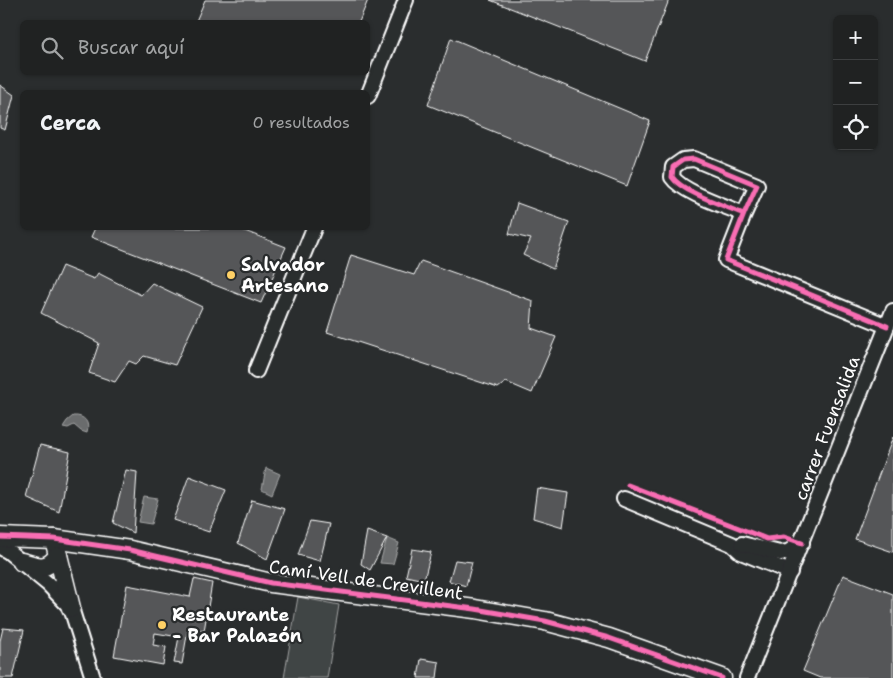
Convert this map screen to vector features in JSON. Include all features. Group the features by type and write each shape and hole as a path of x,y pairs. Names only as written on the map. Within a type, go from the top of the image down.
{"street":[{"path":"370,91 406,0"},
{"path":"744,214 676,183 672,176 673,167 683,160 694,159 757,185 726,260 887,326"},
{"path":"256,371 313,230"},
{"name":"carrer Fuensalida","path":"747,678 802,544 893,311"},
{"path":"624,499 732,544 741,552 790,572"},
{"name":"Camí Vell de Crevillent","path":"0,537 56,547 130,550 271,583 475,609 545,621 609,638 722,678"},
{"path":"732,544 739,543 780,553 788,552 802,544"},
{"path":"0,547 22,562 48,584 71,608"},
{"path":"22,562 39,567 45,566 53,562 56,547"},
{"path":"56,547 71,608 93,678"}],"shaded area":[{"path":"73,416 86,420 88,426 87,433 74,425 68,428 63,427"},
{"path":"266,468 280,474 272,494 262,489"},
{"path":"144,497 158,499 151,524 138,522"},
{"path":"387,538 399,543 393,564 380,563"},
{"path":"298,597 339,605 327,678 284,678"}],"building":[{"path":"205,0 368,0 360,20 196,20"},
{"path":"490,0 669,0 645,61"},
{"path":"451,38 650,121 627,186 428,105"},
{"path":"0,85 14,95 5,130 0,128"},
{"path":"517,203 569,222 553,269 523,255 531,239 509,234"},
{"name":"Salvador Artesano","path":"94,230 242,230 286,247 261,303 91,237"},
{"path":"351,255 414,275 421,261 533,301 531,328 556,337 532,393 506,382 498,388 327,332"},
{"path":"62,266 94,279 98,273 141,295 152,283 202,307 175,365 144,356 136,364 129,361 115,382 89,373 99,343 41,313"},
{"path":"893,437 893,552 855,539"},
{"path":"40,445 70,452 59,512 26,497"},
{"path":"126,470 137,472 133,533 113,523"},
{"path":"189,476 226,490 209,532 173,520"},
{"path":"537,488 568,493 563,527 533,518"},
{"path":"252,500 285,509 267,559 238,543"},
{"path":"310,521 329,524 320,561 298,555"},
{"path":"367,531 387,538 370,570 361,564"},
{"path":"412,549 431,552 424,580 406,576"},
{"path":"455,560 472,562 466,586 449,581"},
{"path":"843,575 893,594 893,678 820,678 803,671"},
{"path":"194,579 212,583 204,631 188,629 182,664 174,663 179,637 155,633 153,645 166,647 163,665 114,656 127,585 190,597"},
{"path":"3,628 24,630 13,678 0,678 0,641"},
{"path":"421,659 439,662 437,678 418,678"}],"cycle path":[{"path":"744,214 705,198 677,183 672,177 673,167 683,160 694,159 757,185 726,260 887,326"},
{"path":"628,485 767,539 784,537 802,543"},
{"path":"0,537 54,539 130,550 271,583 475,609 545,621 609,638 722,678"}],"place":[{"name":"Salvador Artesano","path":"231,275"},
{"name":"Restaurante - Bar Palazón","path":"162,625"}]}
